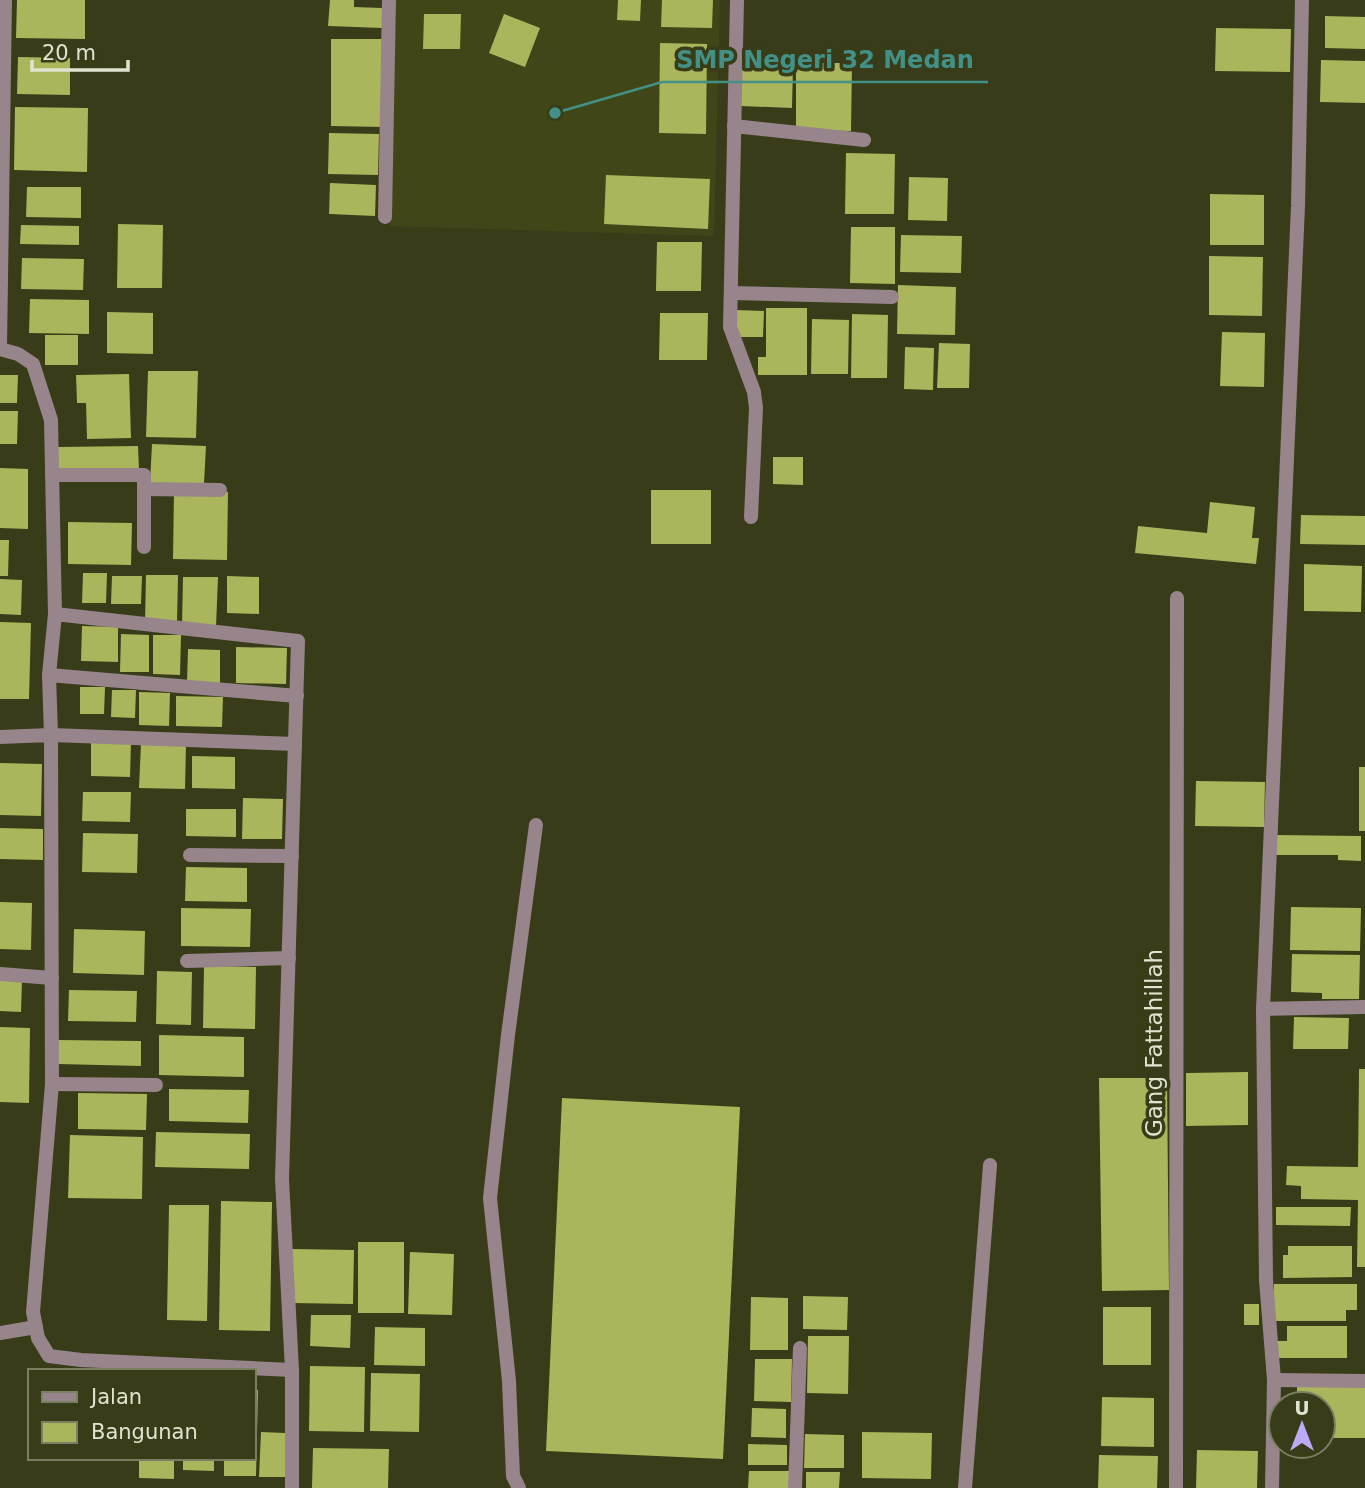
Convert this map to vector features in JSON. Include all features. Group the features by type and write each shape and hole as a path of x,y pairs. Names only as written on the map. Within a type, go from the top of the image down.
{"street":[{"path":"5,0 0,349 18,354 33,364 51,420 55,614 48,675 51,735 52,1084 33,1312 38,1338 49,1356 81,1360 292,1370"},
{"path":"385,217 389,0"},
{"path":"737,0 730,327 754,392 756,408 751,517"},
{"path":"1272,1488 1274,1380 1266,1280 1263,1009 1297,219 1302,0"},
{"path":"734,126 864,140"},
{"path":"731,293 892,297"},
{"path":"52,475 144,475 144,547"},
{"path":"144,489 220,489"},
{"name":"Gang Fattahillah","path":"1176,1488 1177,598"},
{"path":"55,614 298,641 282,1179 292,1370 292,1488"},
{"path":"48,675 297,696"},
{"path":"0,737 51,735 295,744"},
{"path":"519,1488 513,1476 509,1381 490,1198 536,825"},
{"path":"190,855 292,856"},
{"path":"187,961 289,958"},
{"path":"0,974 52,978"},
{"path":"1263,1009 1365,1007"},
{"path":"52,1084 156,1085"},
{"path":"965,1488 990,1166"},
{"path":"0,1333 36,1327"},
{"path":"795,1488 800,1348"},
{"path":"1274,1380 1365,1381"}],"shaded area":[{"path":"396,0 720,0 714,236 390,226"}],"building":[{"path":"17,0 85,0 85,39 16,38"},
{"path":"330,0 354,0 354,7 382,8 382,28 328,26"},
{"path":"618,0 641,0 640,21 617,20"},
{"path":"662,0 713,0 712,28 661,27"},
{"path":"424,14 461,14 460,49 423,49"},
{"path":"504,14 540,28 525,67 489,53"},
{"path":"1325,16 1365,17 1365,49 1325,48"},
{"path":"1216,28 1291,29 1290,72 1215,71"},
{"path":"331,39 383,39 383,127 331,126"},
{"path":"660,43 707,44 706,134 659,133"},
{"path":"18,57 70,58 70,95 17,94"},
{"path":"1321,60 1365,61 1365,103 1320,102"},
{"path":"742,62 793,63 792,108 741,106"},
{"path":"796,63 852,63 851,131 796,130"},
{"path":"15,107 88,108 87,172 14,170"},
{"path":"329,133 379,134 378,175 328,174"},
{"path":"846,153 895,154 894,214 845,214"},
{"path":"606,175 710,179 708,229 604,224"},
{"path":"909,177 948,178 947,221 908,220"},
{"path":"330,183 376,185 375,216 329,214"},
{"path":"27,187 81,187 81,218 26,217"},
{"path":"1210,194 1264,195 1264,245 1210,245"},
{"path":"118,224 163,225 162,288 117,288"},
{"path":"21,225 79,226 79,245 20,244"},
{"path":"851,227 895,227 895,284 850,283"},
{"path":"901,235 962,236 961,273 900,272"},
{"path":"657,242 702,242 701,291 656,291"},
{"path":"1209,256 1263,257 1262,316 1209,315"},
{"path":"22,258 84,259 83,290 21,289"},
{"path":"898,285 956,287 955,335 897,334"},
{"path":"30,299 89,300 89,334 29,333"},
{"path":"766,308 807,308 807,375 758,375 758,357 766,357"},
{"path":"735,310 764,311 763,337 735,337"},
{"path":"107,312 153,313 153,354 107,353"},
{"path":"660,313 708,313 707,360 659,360"},
{"path":"852,314 888,315 887,378 851,378"},
{"path":"812,319 849,320 848,374 811,374"},
{"path":"1222,332 1265,333 1264,387 1220,386"},
{"path":"45,335 78,335 78,365 45,365"},
{"path":"939,343 970,344 969,388 937,388"},
{"path":"905,347 934,348 933,390 904,389"},
{"path":"148,371 198,371 196,438 146,437"},
{"path":"129,374 131,438 87,439 86,403 77,403 76,375"},
{"path":"0,375 18,375 17,403 0,403"},
{"path":"0,411 18,411 17,444 0,444"},
{"path":"152,444 206,446 204,484 150,483"},
{"path":"138,446 139,470 58,471 57,447"},
{"path":"773,457 803,457 803,485 773,484"},
{"path":"0,468 28,469 28,529 0,528"},
{"path":"651,490 711,490 711,544 651,544"},
{"path":"174,491 228,492 227,560 173,559"},
{"path":"1210,502 1255,507 1252,538 1259,538 1256,564 1135,553 1138,526 1207,533"},
{"path":"1301,515 1365,516 1365,545 1300,544"},
{"path":"68,522 132,523 131,565 68,564"},
{"path":"0,540 9,540 8,576 0,576"},
{"path":"1304,564 1362,566 1361,612 1304,611"},
{"path":"83,573 107,573 106,603 82,603"},
{"path":"146,575 178,575 177,623 145,623"},
{"path":"112,576 142,576 141,604 111,604"},
{"path":"227,576 259,577 259,614 227,613"},
{"path":"183,577 218,577 216,627 182,627"},
{"path":"0,579 22,580 21,615 0,614"},
{"path":"0,622 31,623 29,699 0,699"},
{"path":"82,626 118,627 118,662 81,661"},
{"path":"121,634 149,635 149,672 120,672"},
{"path":"153,635 181,635 180,675 153,674"},
{"path":"236,647 287,648 286,684 236,683"},
{"path":"188,649 220,650 220,683 187,682"},
{"path":"80,687 105,687 104,714 80,714"},
{"path":"112,690 136,690 135,718 111,717"},
{"path":"139,692 170,693 169,726 139,725"},
{"path":"176,696 223,697 222,727 176,726"},
{"path":"91,741 131,742 130,777 91,776"},
{"path":"141,744 186,745 185,789 139,788"},
{"path":"192,756 235,757 235,789 192,788"},
{"path":"0,763 42,764 41,816 0,815"},
{"path":"1359,767 1365,767 1365,831 1359,831"},
{"path":"1196,781 1265,782 1264,827 1195,826"},
{"path":"83,792 131,792 130,822 82,821"},
{"path":"243,798 283,799 282,839 242,839"},
{"path":"186,809 236,809 236,837 186,836"},
{"path":"0,828 43,829 43,860 0,859"},
{"path":"83,833 138,834 137,873 82,872"},
{"path":"1275,835 1361,836 1361,861 1338,860 1338,855 1275,855"},
{"path":"186,867 247,868 247,902 185,901"},
{"path":"0,902 32,903 31,950 0,949"},
{"path":"1291,907 1361,908 1360,951 1290,950"},
{"path":"181,908 251,909 250,947 181,946"},
{"path":"74,929 145,931 144,975 73,973"},
{"path":"1292,954 1360,955 1359,999 1322,999 1322,993 1291,992"},
{"path":"204,966 256,967 255,1029 203,1028"},
{"path":"157,971 192,972 191,1025 156,1024"},
{"path":"0,981 22,981 21,1012 0,1011"},
{"path":"69,990 137,991 136,1022 68,1021"},
{"path":"1294,1017 1349,1018 1348,1049 1293,1049"},
{"path":"0,1027 30,1028 29,1103 0,1102"},
{"path":"159,1035 244,1037 244,1077 159,1075"},
{"path":"58,1040 141,1041 141,1066 58,1064"},
{"path":"1359,1069 1365,1069 1365,1267 1357,1267 1358,1200 1301,1199 1301,1186 1286,1185 1287,1166 1358,1167"},
{"path":"1248,1072 1248,1125 1186,1126 1186,1073"},
{"path":"1099,1078 1167,1078 1169,1290 1102,1291"},
{"path":"169,1089 249,1090 248,1123 169,1121"},
{"path":"78,1093 147,1094 146,1130 78,1129"},
{"path":"562,1098 740,1107 723,1459 546,1451"},
{"path":"156,1132 250,1134 249,1169 155,1167"},
{"path":"70,1135 143,1137 142,1199 68,1198"},
{"path":"221,1201 272,1202 270,1331 219,1330"},
{"path":"169,1205 209,1205 207,1321 167,1320"},
{"path":"1276,1207 1351,1207 1350,1226 1276,1225"},
{"path":"358,1242 404,1242 404,1313 358,1313"},
{"path":"1288,1246 1352,1246 1352,1277 1283,1278 1283,1255 1288,1255"},
{"path":"292,1249 354,1250 353,1304 291,1303"},
{"path":"410,1252 454,1254 452,1315 408,1314"},
{"path":"1274,1284 1357,1284 1357,1310 1346,1310 1346,1321 1274,1321"},
{"path":"803,1296 848,1297 847,1330 803,1329"},
{"path":"751,1297 788,1298 788,1350 750,1350"},
{"path":"1244,1304 1259,1304 1259,1325 1244,1325"},
{"path":"1103,1307 1151,1307 1151,1365 1103,1365"},
{"path":"311,1315 351,1315 350,1348 310,1346"},
{"path":"1287,1326 1347,1326 1347,1358 1274,1358 1274,1341 1287,1341"},
{"path":"375,1327 425,1328 425,1366 374,1365"},
{"path":"808,1336 849,1336 848,1394 807,1393"},
{"path":"755,1359 792,1359 791,1402 754,1401"},
{"path":"310,1366 365,1367 364,1432 309,1431"},
{"path":"371,1373 420,1374 419,1432 370,1431"},
{"path":"1297,1385 1365,1385 1365,1438 1337,1438 1337,1390 1297,1390"},
{"path":"258,1390 256,1476 224,1476 224,1460 256,1460"},
{"path":"1102,1397 1154,1398 1154,1447 1101,1446"},
{"path":"752,1408 786,1409 786,1438 751,1437"},
{"path":"261,1432 285,1433 285,1477 259,1477"},
{"path":"862,1432 932,1433 931,1479 862,1478"},
{"path":"805,1434 844,1435 844,1468 804,1468"},
{"path":"748,1444 787,1445 787,1465 748,1465"},
{"path":"313,1448 389,1449 388,1488 312,1488"},
{"path":"1197,1450 1258,1451 1257,1488 1196,1488"},
{"path":"1099,1455 1158,1456 1157,1488 1098,1488"},
{"path":"139,1460 174,1460 174,1479 139,1478"},
{"path":"183,1460 214,1460 214,1471 183,1470"},
{"path":"749,1471 789,1471 789,1488 748,1488"},
{"path":"806,1472 840,1472 839,1488 806,1488"}],"place":[{"name":"SMP Negeri 32 Medan","path":"555,113"}]}
